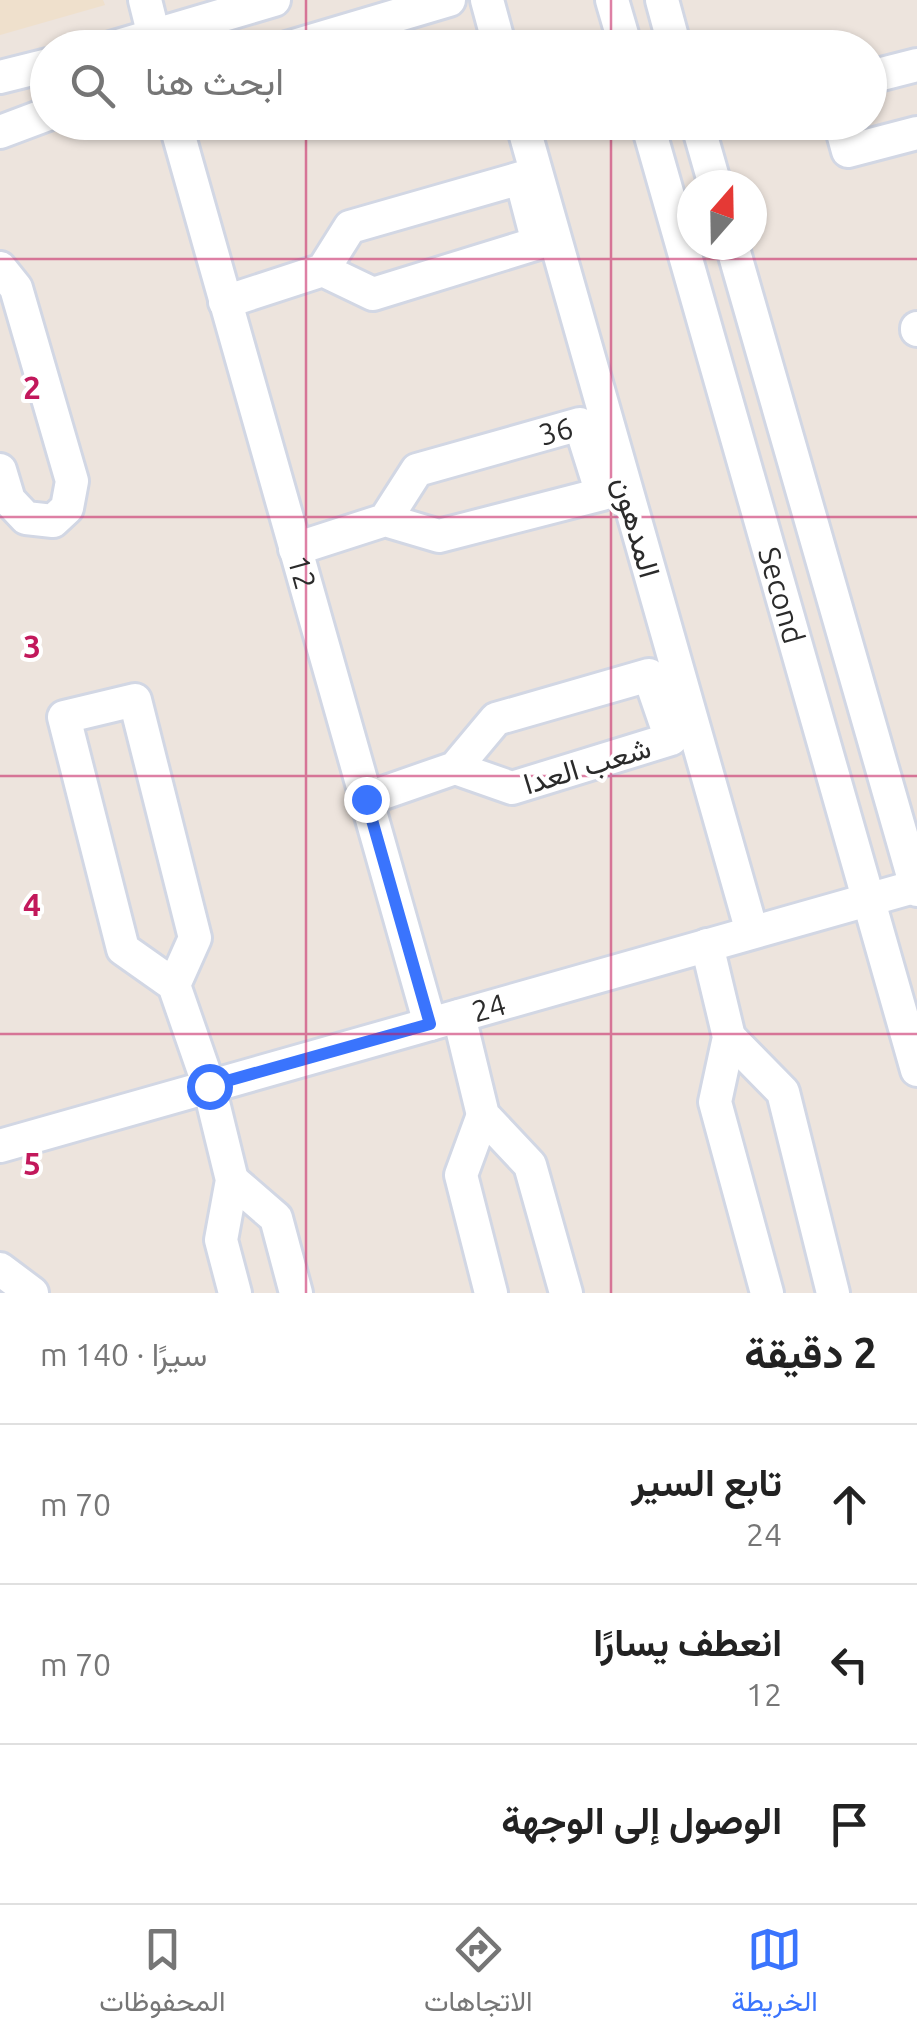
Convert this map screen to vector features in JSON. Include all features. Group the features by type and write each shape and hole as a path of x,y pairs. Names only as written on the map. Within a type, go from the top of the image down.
{"street":[{"path":"145,0 153,30"},
{"path":"190,30 274,0"},
{"path":"348,30 450,0"},
{"path":"487,0 495,30"},
{"path":"612,0 621,30"},
{"path":"662,0 670,30"},
{"path":"887,73 917,65"},
{"path":"0,77 30,69"},
{"path":"0,132 30,121"},
{"path":"845,140 848,152 917,133"},
{"name":"12","path":"180,140 366,799 444,1020 483,1115"},
{"name":"المدهون","path":"527,140 752,932"},
{"name":"Second","path":"652,140 917,1070"},
{"path":"702,140 711,170"},
{"path":"226,302 323,270 350,227 521,178 538,243 373,294 323,270"},
{"name":"Second","path":"736,260 917,887"},
{"path":"0,268 16,288 72,481 67,508 53,520 26,518 9,500 0,470"},
{"name":"36","path":"580,424 602,494 440,536 385,520 417,470 580,424"},
{"path":"296,549 385,520"},
{"name":"شعب العدا","path":"649,675 671,739 512,788 455,768 496,719 649,675"},
{"path":"174,985 195,938 135,700 64,717 123,949 174,985 209,1086 232,1180 221,1240 235,1293"},
{"path":"366,799 455,768"},
{"name":"24","path":"0,1146 917,887"},
{"path":"707,946 729,1037 715,1102 767,1293"},
{"path":"729,1037 784,1092 833,1293"},
{"path":"491,1293 462,1175 483,1115 530,1165 566,1293"},
{"path":"232,1180 276,1218 296,1293"},
{"path":"0,1268 32,1293"}],"shaded area":[{"path":"0,0 103,0 105,5 0,35"}],"route":[{"path":"209,1086 430,1024 366,799"}]}
